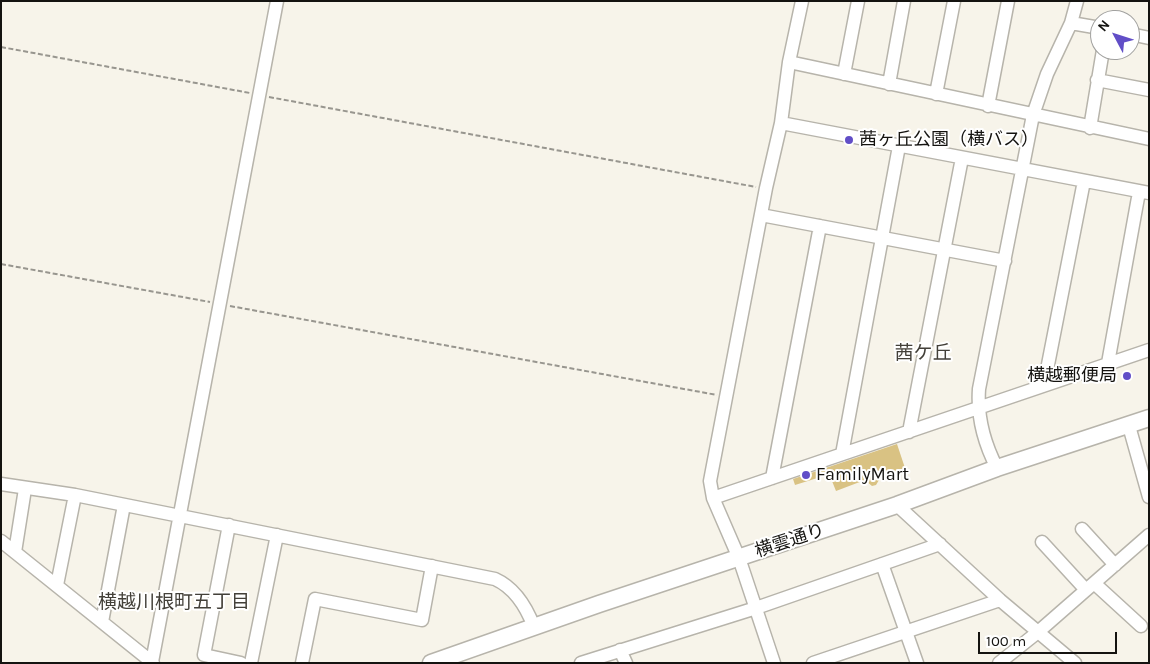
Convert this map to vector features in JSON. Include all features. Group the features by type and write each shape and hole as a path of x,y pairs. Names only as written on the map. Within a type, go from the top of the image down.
{"main road":[{"name":"横雲通り","path":"431,663 534,626 897,505 997,468 1149,418"}],"street":[{"path":"1,540 152,662 277,1"},
{"path":"774,663 739,558 713,498 710,481 760,215 781,123 789,62 802,1"},
{"path":"844,74 858,1"},
{"path":"888,84 904,1"},
{"path":"936,94 954,1"},
{"path":"988,106 1008,1"},
{"path":"997,468 988,450 978,408 979,388 1024,169 1033,115 1047,74 1071,23 1077,1"},
{"path":"1071,23 1090,26"},
{"path":"1090,128 1101,60"},
{"path":"789,62 1090,128 1149,139"},
{"path":"1098,80 1149,90"},
{"path":"781,123 1144,192 1108,364"},
{"path":"842,454 899,146"},
{"path":"909,432 962,158"},
{"path":"1044,385 1084,181"},
{"path":"760,215 1005,261"},
{"path":"772,478 820,226"},
{"path":"713,498 1149,350"},
{"path":"1129,426 1149,497"},
{"path":"1,484 75,494 432,566 501,582 509,587 522,602 534,626"},
{"path":"15,552 25,488"},
{"path":"57,586 75,494"},
{"path":"102,622 124,505"},
{"path":"897,505 1000,600 1075,663"},
{"path":"229,525 203,659 241,663"},
{"path":"1082,528 1115,565"},
{"path":"251,663 277,535"},
{"path":"999,663 1038,632 1149,535"},
{"path":"1042,542 1090,587 1141,626"},
{"path":"581,663 756,608 940,544"},
{"path":"882,564 917,663"},
{"path":"302,663 315,599 422,620 432,566"},
{"path":"813,663 1000,600"},
{"path":"620,650 626,663"}],"path":[{"path":"1,47 766,188"},
{"path":"1,264 726,396"}],"building":[{"path":"897,444 905,468 879,476 876,485 872,486 865,480 836,491 832,481 829,482 827,475 795,485 793,479"}],"place":[{"name":"茜ヶ丘公園（横バス）","path":"849,140"},
{"name":"横越郵便局","path":"1127,376"},
{"name":"FamilyMart","path":"806,475"}],"district":[{"name":"茜ケ丘","path":"923,354"},
{"name":"横越川根町五丁目","path":"174,603"}]}
